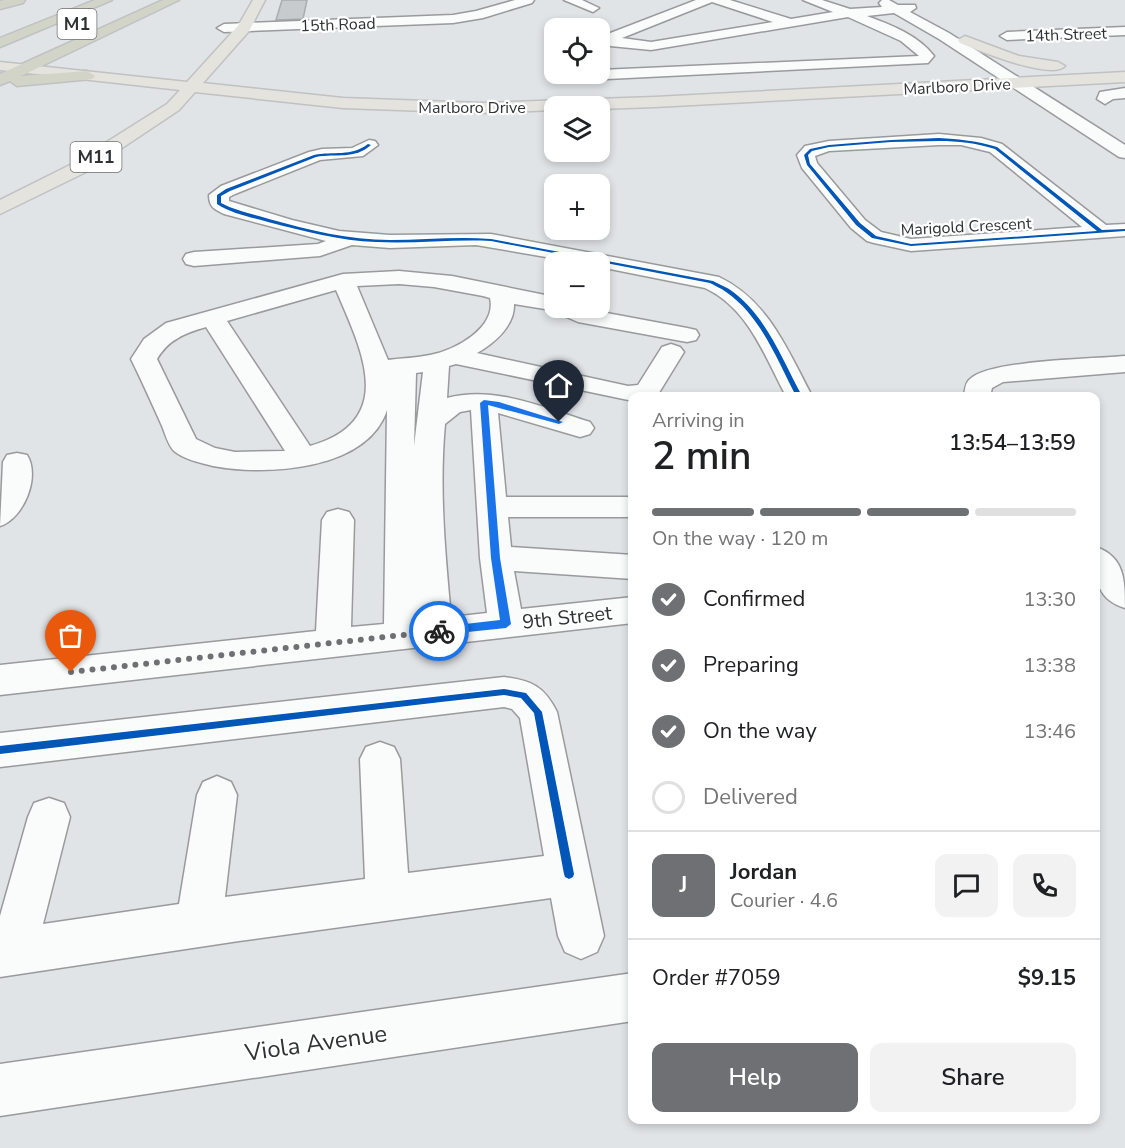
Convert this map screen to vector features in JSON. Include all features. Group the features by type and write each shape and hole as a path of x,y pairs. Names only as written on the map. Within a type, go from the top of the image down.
{"highway":[{"path":"0,5 19,0"},
{"path":"0,81 172,0"},
{"name":"M1","path":"0,43 110,4"},
{"name":"M1","path":"0,57 110,4"},
{"path":"0,81 87,76"}],"main road":[{"name":"M11","path":"0,208 79,168 173,107 186,75 245,0"},
{"name":"M11","path":"0,195 106,138 186,75 217,59 244,28 259,0"},
{"path":"968,46 1025,62 1056,66 1107,66"},
{"path":"906,78 959,69 972,61 968,46"},
{"name":"Marlboro Drive","path":"0,57 30,66 87,76 132,81 186,75 286,98 408,107 520,107 977,84 1014,77 1107,66 1124,78"},
{"path":"217,59 218,70 237,84"},
{"name":"Marlboro Drive","path":"0,66 186,75 237,84 391,95 527,96 906,78 1014,77 1077,80 1124,78"},
{"path":"977,84 1041,96 1047,88 1077,80"},
{"path":"132,81 150,90 146,106"},
{"path":"173,107 214,97 286,98"}],"street":[{"name":"15th Road","path":"224,28 397,16 453,19 478,15 528,0"},
{"path":"570,0 592,8"},
{"path":"610,38 707,0"},
{"path":"717,0 787,25 798,39"},
{"path":"809,0 863,8 919,21"},
{"path":"880,0 900,6 968,46 1125,153"},
{"path":"610,42 643,46 787,25 863,8 900,6 919,21 968,46"},
{"path":"610,74 916,61 923,60 927,56 863,8"},
{"name":"14th Street","path":"1007,36 1125,31"},
{"path":"815,52 831,65"},
{"path":"1105,99 1106,95 1124,78"},
{"path":"1091,130 1114,129"},
{"name":"Marigold Crescent","path":"1101,232 996,148 984,144 954,140 829,146 811,150 806,155 808,164 864,231 884,241 921,245 1101,232 1125,230"},
{"path":"369,145 357,154 330,153 315,156 228,190 219,195 217,200 219,204 231,210 349,238 377,241 467,238 491,240 722,286 732,291 748,306 797,392"},
{"path":"194,259 320,250 338,246 349,238"},
{"path":"391,367 371,418 345,441 304,458 267,463 207,456 185,445 144,359 153,344 175,328 344,281 370,277 413,276 478,287 500,294 544,302"},
{"path":"344,281 391,367 400,423 399,544 419,633"},
{"path":"391,367 446,359 468,349 494,328 503,315 504,300 500,294"},
{"path":"212,317 304,458"},
{"path":"588,318 679,344 647,392"},
{"path":"446,359 628,394"},
{"path":"419,633 428,543 426,470 431,421 446,359"},
{"path":"978,392 979,384 998,375 1125,364"},
{"path":"431,421 455,403 496,403 580,428"},
{"path":"484,403 496,558 506,624"},
{"path":"0,515 18,486 17,462"},
{"path":"492,507 628,507"},
{"path":"333,643 338,520"},
{"path":"496,558 628,567"},
{"path":"1108,562 1125,595"},
{"name":"9th Street","path":"0,680 628,611"},
{"path":"0,750 209,727 402,702 504,692 523,695 538,712 581,936"},
{"path":"380,759 388,898"},
{"path":"199,924 217,795"},
{"path":"49,817 7,953 199,924 568,874"},
{"name":"Viola Avenue","path":"0,1090 628,998"}],"building":[{"path":"282,0 307,0 303,19 276,20"}],"cycle path":[{"path":"1101,232 996,148 981,143 939,139 891,141 829,146 811,150 806,155 808,164 858,224 874,237 911,245 1101,232 1125,230"},
{"path":"369,145 357,153 315,156 228,190 219,195 219,204 231,210 303,229 357,240 491,240 711,282 727,290 753,314 797,392"},
{"path":"0,750 504,692 523,695 538,712 569,874"}],"way so far":[{"path":"71,672 439,631"}],"route":[{"path":"439,631 506,624 496,558 484,403 496,403 559,422"}]}
